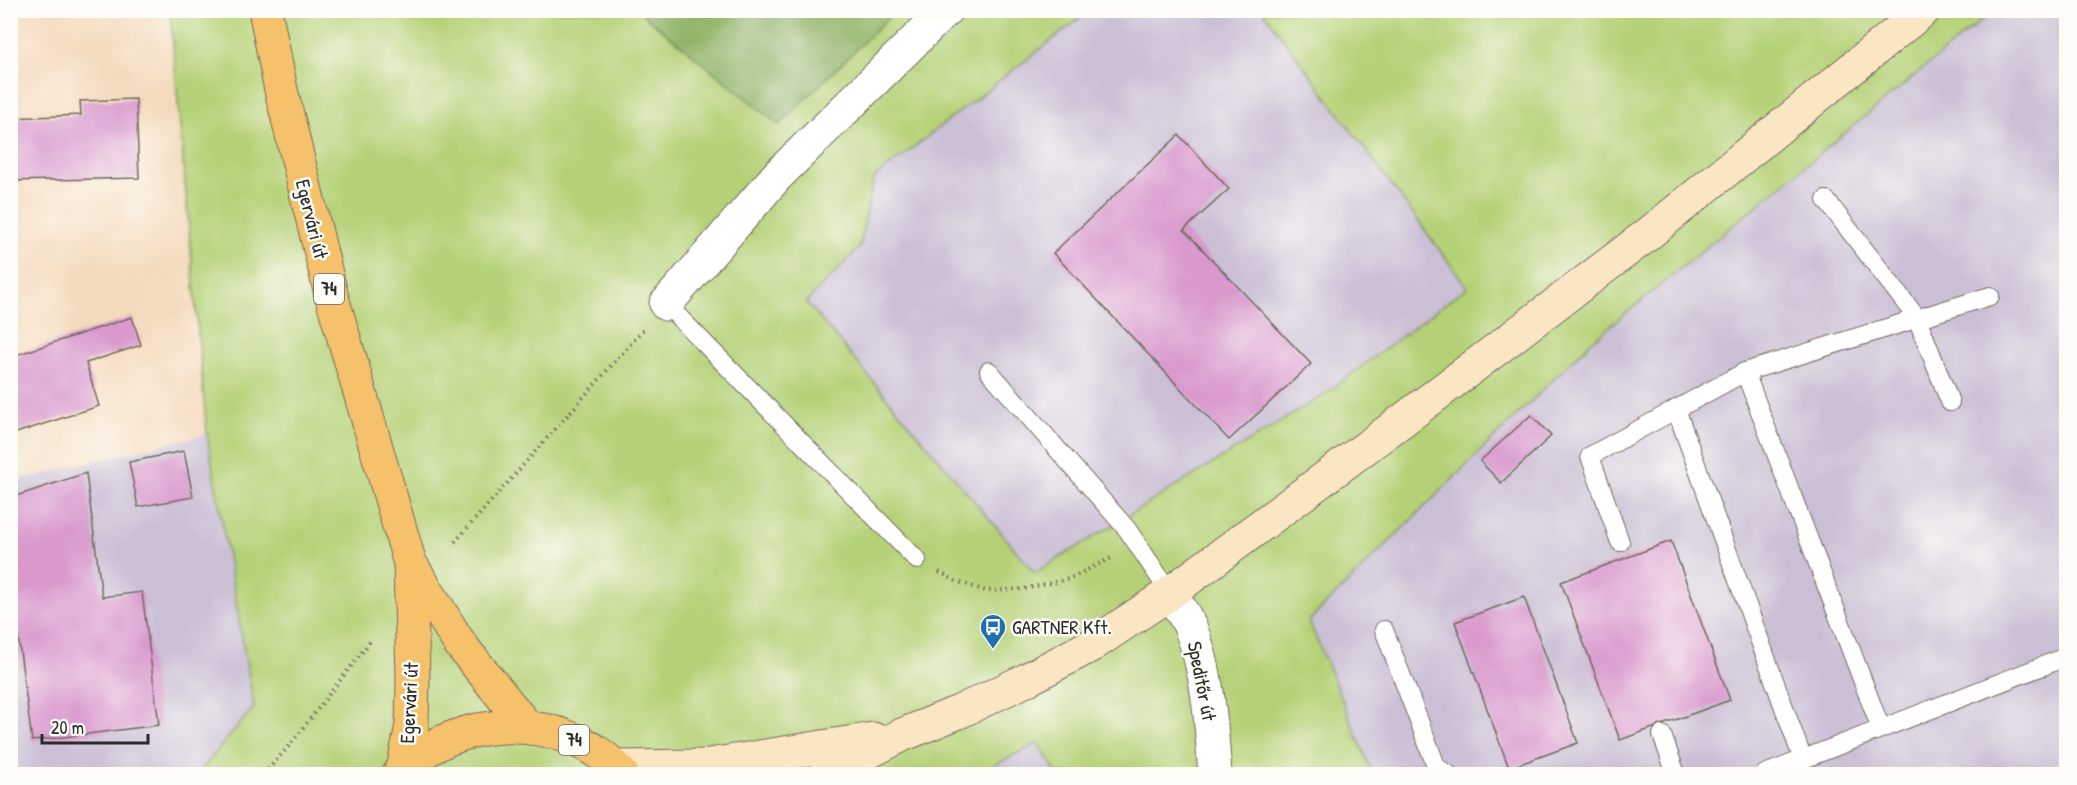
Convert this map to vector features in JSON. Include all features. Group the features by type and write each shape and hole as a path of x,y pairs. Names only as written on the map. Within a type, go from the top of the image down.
{"main road":[{"name":"Egervári út","path":"266,10 281,90 331,294 410,563 412,725 401,772"},
{"path":"826,774 902,735 961,711 1036,675 1092,645 1170,593 1647,235 1924,10"},
{"name":"Egervári út","path":"410,563 460,644 527,727"},
{"name":"74","path":"401,772 430,749 460,735 494,727 527,727 554,732 579,742 602,756 619,771"},
{"path":"619,771 703,766 902,735"}],"street":[{"path":"666,304 777,176 946,10"},
{"name":"Speditőr út","path":"1170,593 1190,627 1202,664 1210,709 1215,774"}],"lane":[{"path":"1826,200 1917,318 1950,402"},
{"path":"1620,542 1590,456 1745,372 1990,296"},
{"path":"666,304 917,560"},
{"path":"989,371 1127,529 1170,593"},
{"path":"1745,372 1881,729"},
{"path":"1676,409 1803,760"},
{"path":"1384,630 1437,768 1448,774"},
{"path":"1765,774 2067,657"},
{"path":"1662,735 1676,774"}],"path":[{"path":"454,542 666,304"},
{"path":"917,560 956,581 986,591 1024,589 1069,579 1138,545"},
{"path":"264,774 290,745 372,639"}],"shaded area":[{"path":"1089,10 1263,11 1467,287 1321,397 1035,573 805,302 860,247 873,179"},
{"path":"1993,11 2066,11 2066,774 1373,774 1309,621 1590,343"},
{"path":"207,434 254,707 198,774 11,774 10,482"},
{"path":"1038,743 1057,774 977,774"}],"green space":[{"path":"170,11 639,11 779,125 895,11 1089,11 873,179 860,247 806,302 1035,573 1321,397 1467,287 1263,11 1993,11 1590,343 1309,621 1373,774 1057,774 1038,743 977,774 198,774 254,707 207,434"},
{"path":"639,11 895,11 779,125"}],"building":[{"path":"136,99 139,178 10,181 10,118 81,115 80,101"},
{"path":"1179,135 1229,189 1184,230 1311,364 1229,440 1053,253"},
{"path":"132,317 141,345 86,363 99,406 10,435 10,357"},
{"path":"1531,415 1551,436 1501,483 1480,461"},
{"path":"184,451 193,497 138,507 129,462"},
{"path":"86,473 102,597 142,592 159,725 32,741 10,575 10,498"},
{"path":"1671,541 1730,700 1620,740 1561,582"},
{"path":"1524,597 1578,743 1509,768 1455,622"}],"place":[{"name":"GARTNER Kft.","path":"993,650"}]}
